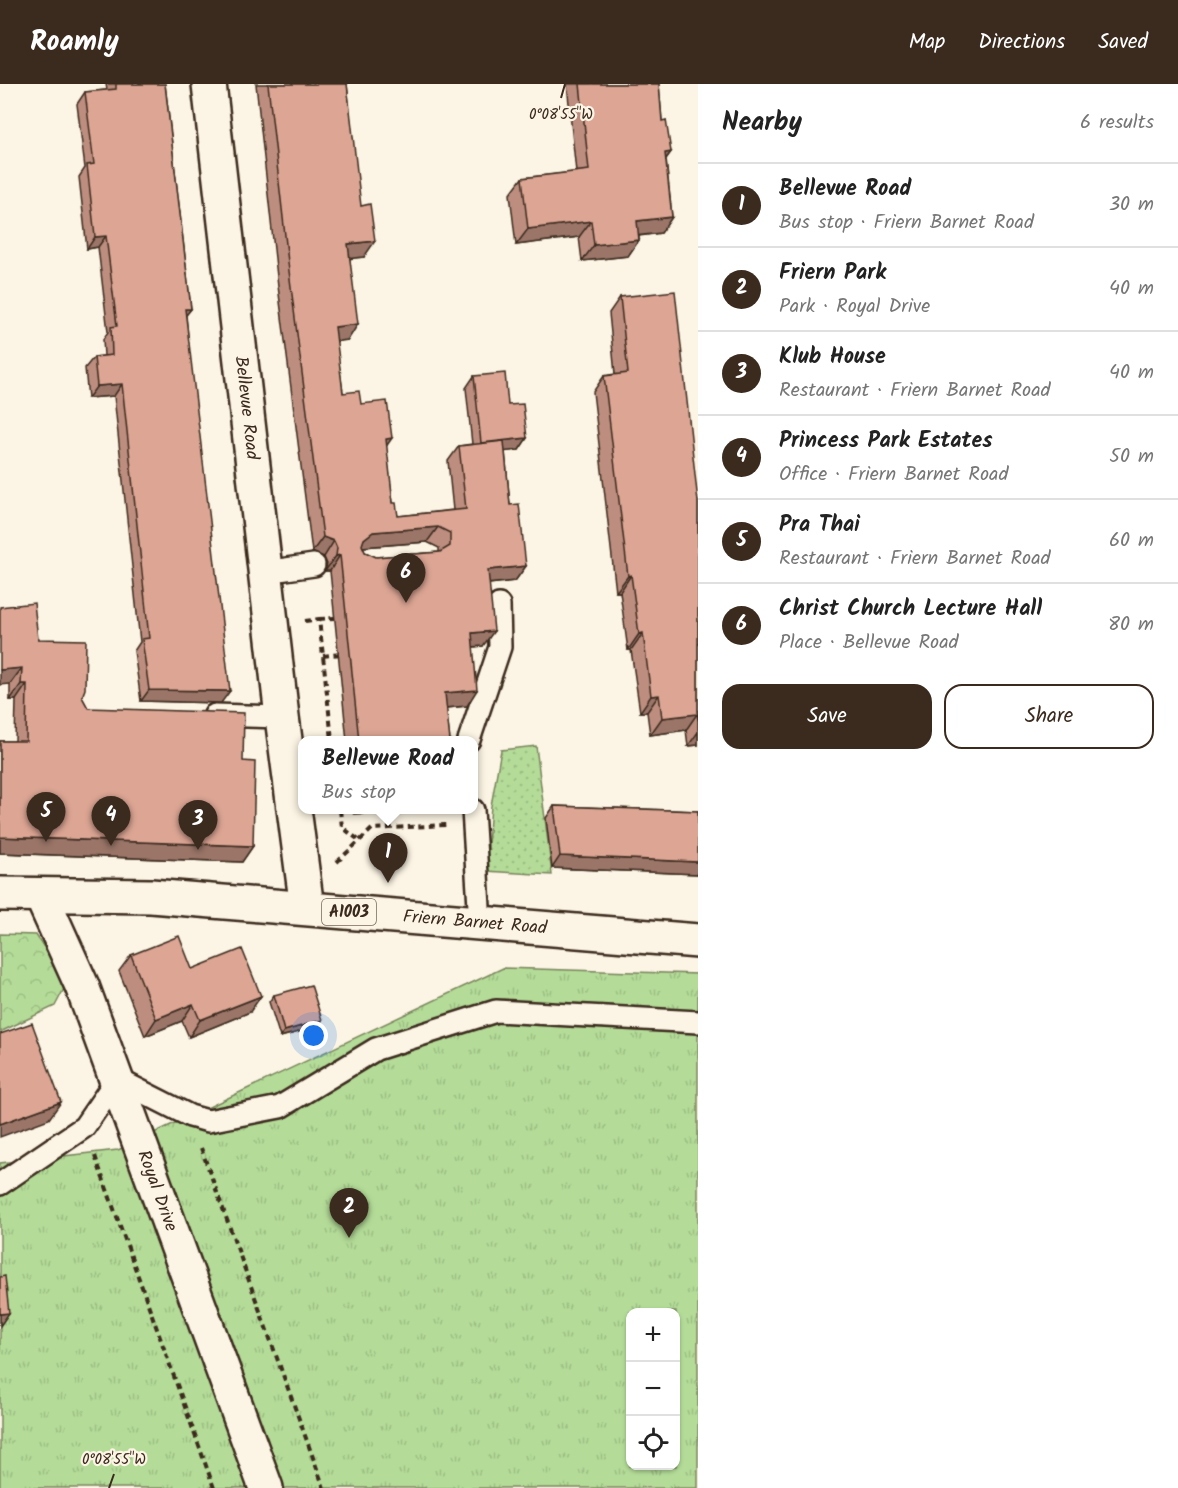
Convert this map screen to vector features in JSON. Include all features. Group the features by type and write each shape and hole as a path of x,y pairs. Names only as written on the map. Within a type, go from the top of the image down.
{"street":[{"name":"Bellevue Road","path":"209,84 271,625 307,908"},
{"name":"Friern Barnet Road","path":"0,894 151,896 698,941"},
{"name":"Royal Drive","path":"41,895 82,986 266,1488"}],"lane":[{"path":"266,572 314,565"},
{"path":"471,736 500,647 498,605"},
{"path":"200,715 282,717"},
{"path":"474,816 480,923"},
{"path":"0,1184 84,1127 117,1079 190,1116 208,1121 280,1107 376,1049 496,1011 698,1022"}],"path":[{"path":"271,625 335,618"},
{"path":"319,619 331,736"},
{"path":"323,656 346,653"},
{"path":"340,814 342,827 360,841"},
{"path":"335,871 338,862 372,830 474,816"},
{"path":"190,1116 324,1488"},
{"path":"84,1127 214,1488"}],"green space":[{"path":"536,746 552,875 486,871 491,806 501,750"},
{"path":"0,934 36,935 67,983 55,1006 0,1032"},
{"path":"503,968 698,974 698,1488 0,1488 0,1163 118,1150"}],"building":[{"path":"116,84 165,84 191,309 185,309 230,691 149,690 142,639 149,638 122,384 97,386 94,357 112,355 111,327 117,326 106,236 95,237 87,165 94,164 85,92 116,89"},
{"path":"268,84 347,84 361,206 370,204 375,241 348,244 358,324 335,327 343,393 359,391 361,404 387,401 392,438 386,439 393,503 396,503 398,516 466,509 459,446 504,441 510,505 519,504 526,566 488,570 494,631 472,633 477,690 445,693 449,736 358,736 340,555 336,556 337,548 334,541 323,537","holes":["438,527 450,533 450,546 440,552 376,557 365,552 362,545 364,539 373,532"]},
{"path":"580,84 659,84 662,121 666,120 671,152 665,153 672,217 637,221 639,240 594,245 591,221 528,229 522,178 589,170"},
{"path":"675,291 698,502 698,720 697,714 662,718 659,695 651,696 643,633 639,634 631,575 628,576 604,376 628,373 620,297"},
{"path":"505,373 508,405 523,404 527,438 481,443 474,376"},
{"path":"34,603 38,639 86,640 85,689 82,697 88,708 244,713 243,761 255,762 253,846 0,837 0,741 26,741 27,684 21,684 22,668 0,670 0,607"},
{"path":"554,806 698,811 698,862 560,856"},
{"path":"179,936 192,969 242,949 261,996 200,1020 193,1004 156,1019 131,955"},
{"path":"311,985 322,1020 284,1031 274,995"},
{"path":"32,1023 61,1102 0,1124 0,1034"},
{"path":"5,1276 9,1313 0,1314 0,1277"}],"place":[{"name":"Christ Church Lecture Hall","path":"406,603"},
{"name":"Pra Thai","path":"46,842"},
{"name":"Princess Park Estates","path":"111,846"},
{"name":"Klub House","path":"198,850"},
{"name":"Bellevue Road","path":"388,883"},
{"name":"Friern Park","path":"349,1238"}]}
